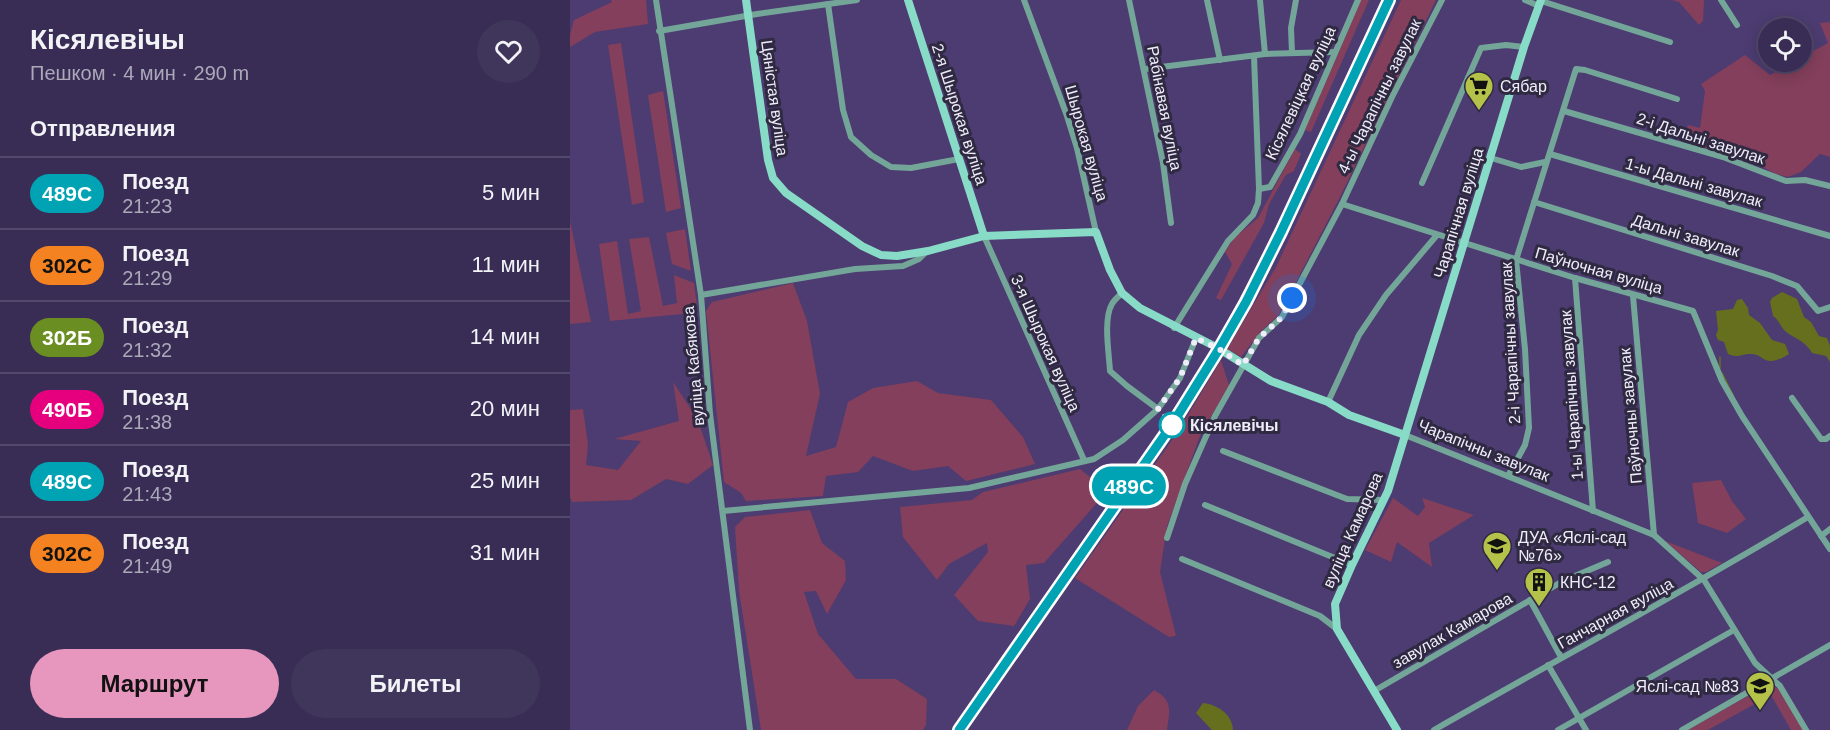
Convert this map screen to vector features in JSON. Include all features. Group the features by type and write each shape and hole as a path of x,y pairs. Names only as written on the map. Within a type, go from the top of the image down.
{"street":[{"name":"вуліца Кабякова","path":"656,0 701,295 710,414 750,730"},
{"name":"Цяністая вуліца","path":"746,0 768,160 776,182 800,203 874,252 897,256 928,251 984,236 1096,232"},
{"path":"659,31 857,0"},
{"name":"2-я Шырокая вуліца","path":"908,0 984,236"},
{"name":"Шырокая вуліца","path":"1024,0 1077,147 1096,232 1110,270 1122,293 1140,309 1219,349 1243,365"},
{"name":"Рабінавая вуліца","path":"1129,0 1163,163 1171,223"},
{"path":"1207,0 1220,60"},
{"path":"1260,0 1265,54"},
{"path":"1292,53 1291,28 1296,0"},
{"name":"Кісялевіцкая вуліца","path":"1260,189 1270,187 1300,134 1358,0"},
{"name":"4-ы Чарапічны завулак","path":"1167,538 1197,455 1243,365 1259,338 1282,317 1342,204 1392,97 1442,0"},
{"path":"1525,0 1540,2 1670,42"},
{"path":"1721,0 1737,25"},
{"name":"Чарапічная вуліца","path":"1405,435 1524,47 1540,2"},
{"path":"828,4 843,110 851,137 871,155 891,167 911,168 959,159"},
{"path":"1422,183 1481,48 1506,45 1524,47"},
{"path":"1145,69 1265,54 1335,52"},
{"path":"1174,328 1228,241 1253,215 1258,203 1260,189 1254,56"},
{"name":"2-і Чарапічны завулак","path":"1508,476 1525,445 1529,428 1525,349 1516,260 1576,69 1585,69 1677,99"},
{"name":"2-і Дальні завулак","path":"1564,111 1723,157 1786,181 1805,180 1830,186"},
{"name":"1-ы Дальні завулак","path":"1550,154 1830,236"},
{"path":"1491,158 1521,167 1545,162"},
{"name":"Дальні завулак","path":"1534,202 1772,276 1797,286 1818,311 1830,307"},
{"path":"1342,204 1464,244"},
{"path":"1328,402 1359,335 1386,295 1437,235"},
{"name":"3-я Шырокая вуліца","path":"984,236 1084,460"},
{"name":"Паўночная вуліца","path":"1464,244 1633,296 1693,311 1722,381 1742,416 1808,517"},
{"path":"701,295 855,269 903,266 919,259 928,251"},
{"name":"1-ы Чарапічны завулак","path":"1575,278 1593,511"},
{"path":"1122,293 1112,304 1108,313 1110,370 1158,409"},
{"name":"Паўночны завулак","path":"1633,296 1654,535"},
{"path":"723,511 969,488 1094,459 1123,440 1158,409 1180,378 1196,338"},
{"name":"Чарапічны завулак","path":"1243,365 1271,381 1328,402 1349,415 1405,435 1654,535 1704,580 1755,663 1780,686 1806,730"},
{"path":"1792,398 1821,439 1830,436"},
{"name":"вуліца Камарова","path":"1337,629 1335,604 1384,500 1405,435"},
{"path":"1223,451 1347,499 1384,500"},
{"path":"1205,505 1352,565"},
{"path":"1808,517 1830,549"},
{"name":"Ганчарная вуліца","path":"1434,730 1561,657 1704,580 1808,517"},
{"path":"1821,536 1830,529"},
{"path":"1182,559 1320,616 1337,629 1397,730"},
{"name":"завулак Камарова","path":"1374,691 1563,581 1608,562"},
{"path":"1530,600 1561,657"},
{"path":"1558,730 1734,630"},
{"path":"1682,730 1830,645"},
{"path":"1548,665 1586,730"}],"shaded area":[{"path":"611,0 646,0 648,24 595,32 570,47 574,20 612,2"},
{"path":"1361,0 1369,0 1311,132 1305,130"},
{"path":"1401,0 1436,0 1339,199 1279,315 1261,331 1241,357 1227,349 1276,267"},
{"path":"1672,0 1704,0 1703,21 1699,25 1679,2"},
{"path":"1830,22 1830,157 1820,154 1801,172 1788,177 1776,174 1736,153 1716,151 1682,141 1688,125 1700,128 1705,91 1701,84 1745,55 1758,65 1758,72 1766,72 1770,75 1776,72 1812,72 1812,52 1828,43 1820,23"},
{"path":"621,43 644,202 632,205 608,45"},
{"path":"663,91 681,208 666,212 648,95"},
{"path":"1295,149 1301,154 1294,171 1286,175 1269,204 1264,223 1221,300 1216,298 1232,264 1225,252 1234,238 1258,218"},
{"path":"570,221 591,322 570,324"},
{"path":"685,229 691,271 672,264 666,233"},
{"path":"649,237 663,306 677,303 674,275 694,283 697,306 693,313 610,321 599,244 617,241 628,314 641,311 629,239"},
{"path":"793,283 807,321 820,394 806,456 836,447 848,402 873,388 917,381 938,393 991,400 1023,437 1035,464 966,481 948,466 913,471 873,456 858,472 826,476 823,496 746,501 741,493 724,482 706,311 712,302"},
{"path":"1782,292 1797,299 1804,317 1811,322 1819,336 1827,338 1830,346 1830,362 1826,356 1812,353 1803,343 1785,331 1773,316 1770,302"},
{"path":"1742,299 1748,308 1749,315 1760,323 1772,340 1785,344 1789,354 1772,361 1754,354 1735,356 1728,354 1724,342 1718,340 1716,335 1718,330 1716,311 1733,309 1737,300"},
{"path":"1221,360 1229,385 1200,436 1167,526 1160,572 1176,636 1169,637 1075,578 1177,433"},
{"path":"673,382 698,420 713,465 688,484 666,479 631,500 572,502 570,497 570,410 583,409 588,444 586,465 618,470 641,441 614,439 679,421"},
{"path":"1080,469 1101,486 1096,504 1044,563 1026,565 1030,599 1014,626 978,621 954,595 988,552 987,543 949,564 937,580 903,537 900,507 972,500 983,492"},
{"path":"1721,480 1732,501 1746,519 1727,533 1698,523 1692,483"},
{"path":"1393,498 1418,516 1425,507 1422,498 1474,515 1429,543 1432,567 1397,542 1391,562 1365,550"},
{"path":"810,510 822,543 845,561 846,580 827,614 816,591 804,592 818,634 856,679 896,679 927,699 926,725 923,730 761,730 739,591 735,527 745,517"},
{"path":"1665,541 1722,563 1706,572 1701,572"},
{"path":"1769,684 1779,689 1803,730 1791,730 1771,695 1708,730 1688,730"},
{"path":"1154,690 1164,698 1169,707 1167,730 1127,730 1138,706"},
{"path":"1203,703 1223,711 1230,719 1233,730 1212,730 1196,713"}],"waterway":[{"path":"1720,357 1720,368"},
{"path":"1722,373 1733,395"}],"railway":[{"path":"956,730 1137,470 1216,347 1278,231 1385,0"}],"train":[{"name":"489С","path":"959,730 1173,423 1219,349 1246,302 1281,232 1389,0"}],"place":[{"name":"Сябар","path":"1479,112"},
{"name":"Кісялевічы","path":"1172,425"},
{"name":"ДУА «Яслі-сад №76»","path":"1497,572"},
{"name":"КНС-12","path":"1539,608"},
{"name":"Яслі-сад №83","path":"1760,712"}],"route":[{"path":"1172,425 1158,409 1180,378 1196,338 1219,349 1243,365 1259,338 1282,317 1292,298"}]}
